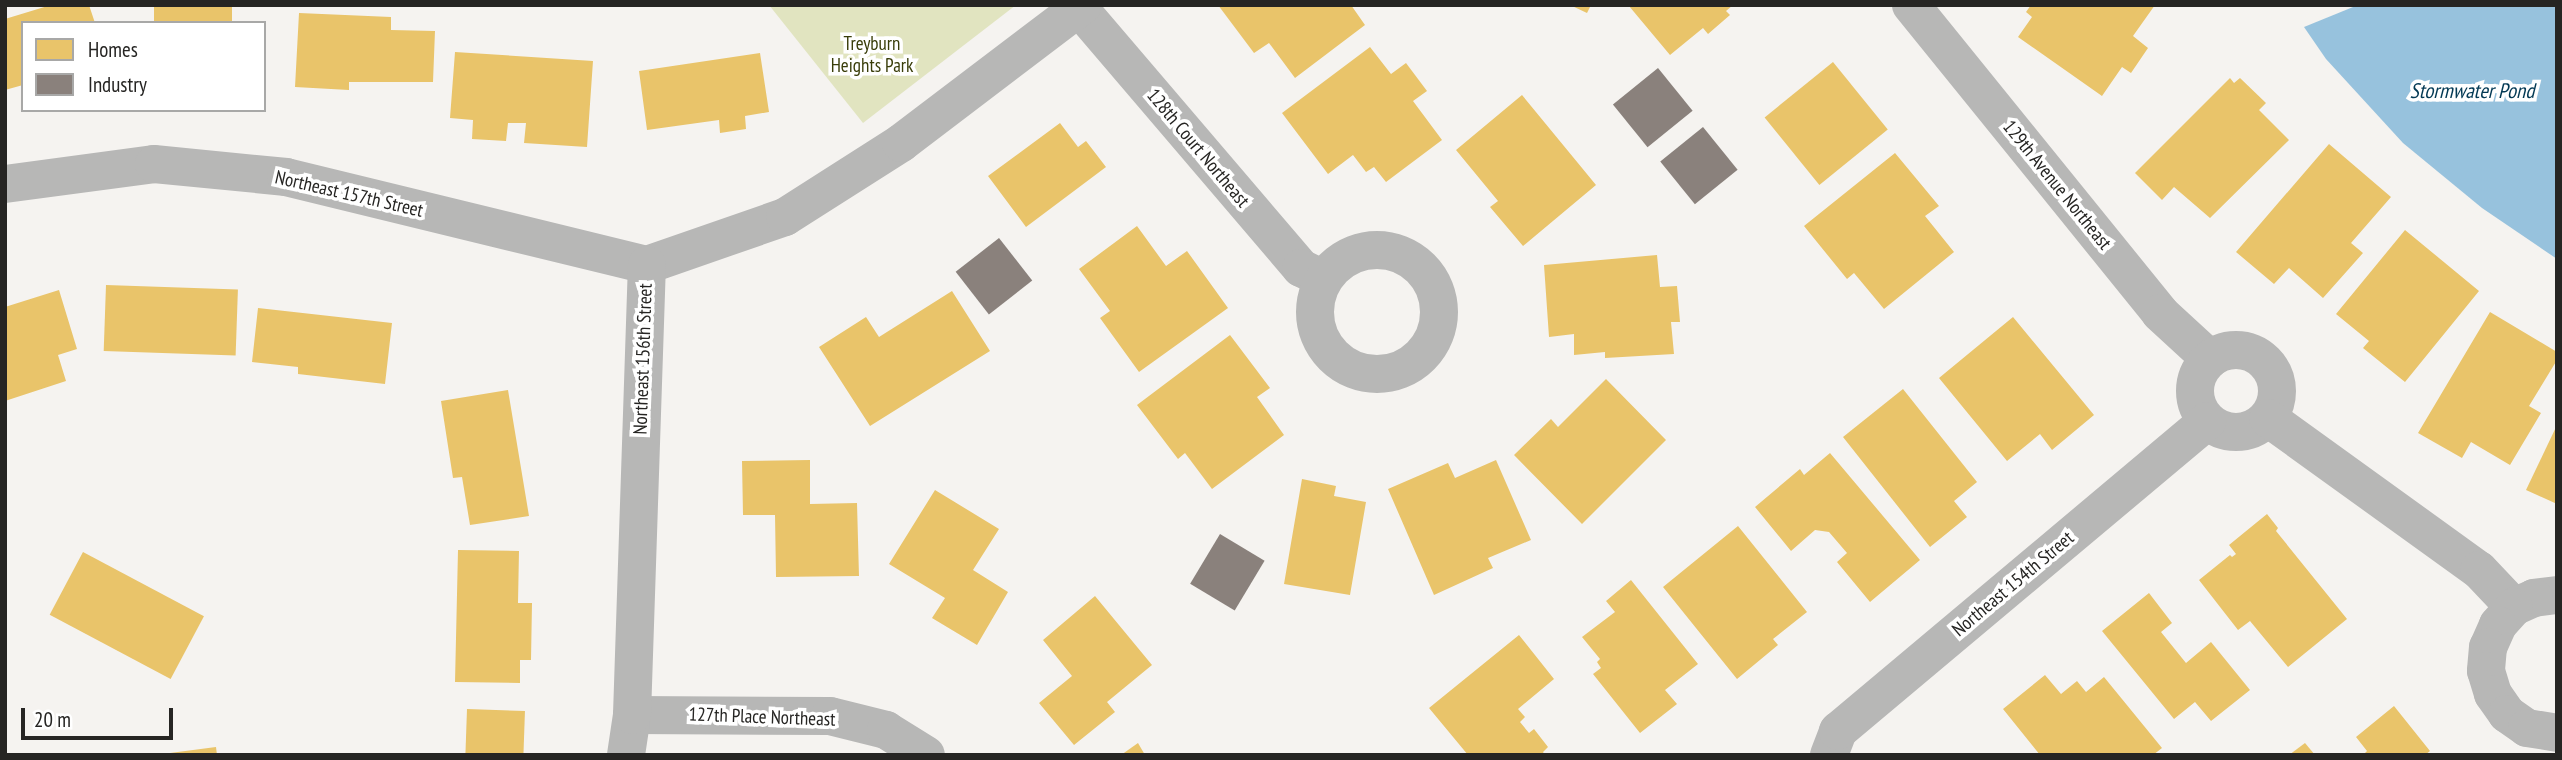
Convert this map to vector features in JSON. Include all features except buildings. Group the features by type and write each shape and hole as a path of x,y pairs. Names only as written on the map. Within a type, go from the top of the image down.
{"street":[{"name":"129th Avenue Northeast","path":"1911,5 2160,313 2210,359"},
{"name":"Northeast 156th Street","path":"626,755 632,715 646,265 785,217 901,143 1081,7"},
{"name":"128th Court Northeast","path":"1081,7 1301,268 1324,279"},
{"name":"Northeast 157th Street","path":"5,184 154,164 286,177 646,265"},
{"path":"2235,350 2260,357 2276,379 2278,393 2268,418 2258,427 2231,433 2207,421 2198,410 2195,396 2201,370 2210,359 2221,352 2235,350"},
{"path":"2268,418 2479,570 2514,607"},
{"name":"Northeast 154th Street","path":"1829,755 1838,731 2207,421"},
{"path":"2557,595 2534,598 2514,607 2498,625 2488,647 2486,671 2493,695 2507,714 2527,728 2557,733"},
{"name":"127th Place Northeast","path":"632,715 830,716 886,730 926,755"}],"green space":[{"name":"Treyburn Heights Park","path":"769,5 1016,5 863,123"}],"water":[{"name":"Stormwater Pond","path":"2358,5 2557,5 2557,259 2482,208 2403,143 2326,59 2304,27"}]}
